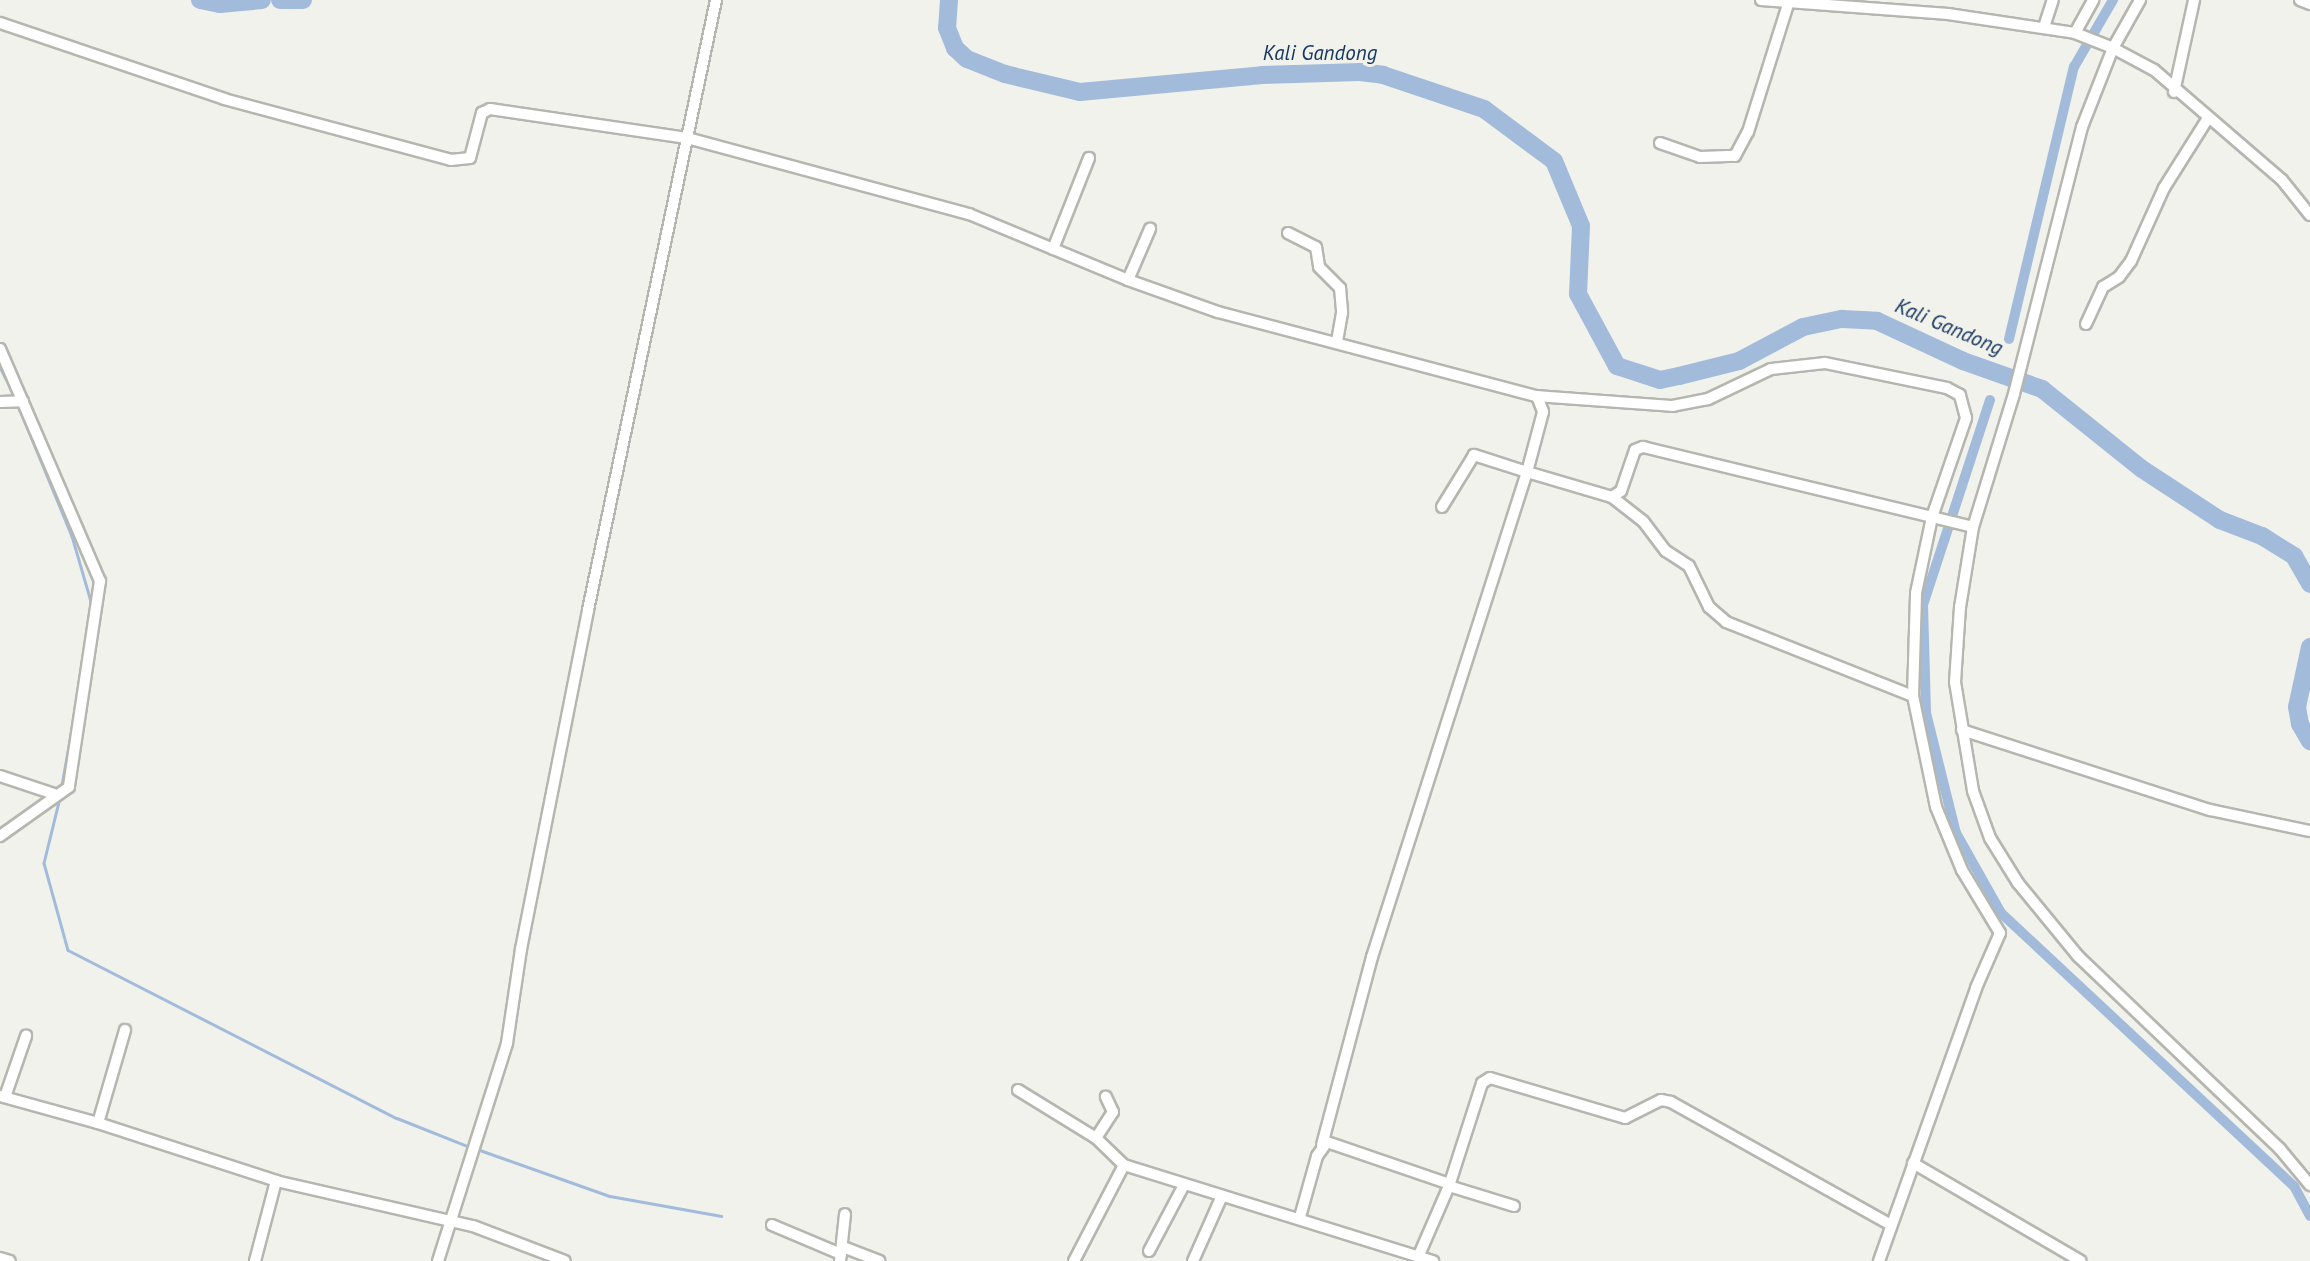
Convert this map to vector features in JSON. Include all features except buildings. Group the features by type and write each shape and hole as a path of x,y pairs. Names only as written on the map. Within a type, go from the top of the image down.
{"street":[{"path":"438,1261 507,1043 521,949 588,610 716,0"},
{"path":"1763,0 1788,4 1948,14 2044,27 2079,35 2109,46 2154,70 2174,92 2282,180 2310,215"},
{"path":"2044,27 2053,0"},
{"path":"2079,35 2093,0"},
{"path":"2140,0 2109,46 2082,127 2014,394 1969,526 1955,682 1973,791 1990,838 2040,914 2078,956 2280,1149 2310,1185"},
{"path":"2174,92 2194,0"},
{"path":"2300,0 2310,4"},
{"path":"1660,143 1700,157 1735,156 1748,132 1788,4"},
{"path":"0,23 225,99 451,160 470,158 482,113 490,109 687,138 969,214 1128,281 1218,312 1537,396 1673,406 1708,399 1771,369 1811,362 1865,368 1947,388 1960,395 1966,418 1916,593 1913,696 1936,807 1962,870 2001,929 1879,1261"},
{"path":"2086,324 2103,287 2119,277 2131,261 2164,187 2208,118"},
{"path":"1053,249 1089,158"},
{"path":"1128,281 1150,229"},
{"path":"1288,233 1316,247 1319,267 1340,288 1342,313 1337,342"},
{"path":"0,349 19,402 100,581 77,747 59,793 0,836"},
{"path":"1300,1217 1372,957 1527,472 1543,412 1537,396"},
{"path":"0,401 19,402"},
{"path":"1612,497 1621,491 1635,450 1643,447 1969,526"},
{"path":"1442,507 1474,455 1612,497 1643,522 1666,551 1689,566 1709,607 1726,622 1913,696"},
{"path":"1962,730 2210,810 2310,831"},
{"path":"0,776 59,793"},
{"path":"98,1123 125,1030"},
{"path":"26,1036 3,1097 98,1123 276,1181 452,1221 565,1261"},
{"path":"1419,1255 1450,1185 1482,1083 1490,1078 1625,1118 1661,1100 1671,1102 1891,1225"},
{"path":"1018,1090 1096,1138 1124,1165 1184,1185 1300,1217 1433,1261"},
{"path":"1096,1138 1113,1112 1106,1097"},
{"path":"1322,1145 1335,1142 1514,1206"},
{"path":"1913,1163 2081,1261"},
{"path":"1074,1261 1124,1165"},
{"path":"255,1261 276,1181"},
{"path":"1149,1251 1184,1185"},
{"path":"1193,1261 1222,1196"},
{"path":"841,1254 845,1214"},
{"path":"772,1225 841,1254 879,1261"},
{"path":"0,1258 10,1261"}],"waterway":[{"name":"Kali Gandong","path":"200,0 220,4 262,0"},
{"name":"Kali Gandong","path":"280,0 303,0"},
{"name":"Kali Gandong","path":"949,0 947,28 955,48 967,59 1005,74 1080,92 1262,75 1360,72 1383,75 1484,109 1554,161 1581,226 1578,294 1617,366 1660,380 1739,361 1803,327 1842,319 1877,321 1963,361 2042,389 2142,469 2220,520 2262,536 2294,556 2310,584"},
{"path":"2009,339 2074,67 2113,0"},
{"path":"0,367 16,398"},
{"path":"1990,400 1923,605 1926,713 1956,833 2001,913 2294,1186 2310,1216"},
{"path":"18,405 72,536 92,605"},
{"name":"Kali Gandong","path":"2310,647 2297,707 2300,724 2310,741"},
{"path":"61,788 81,677"},
{"path":"60,798 44,863 68,950 397,1118 470,1147"},
{"path":"477,1149 610,1196 721,1216"}]}
